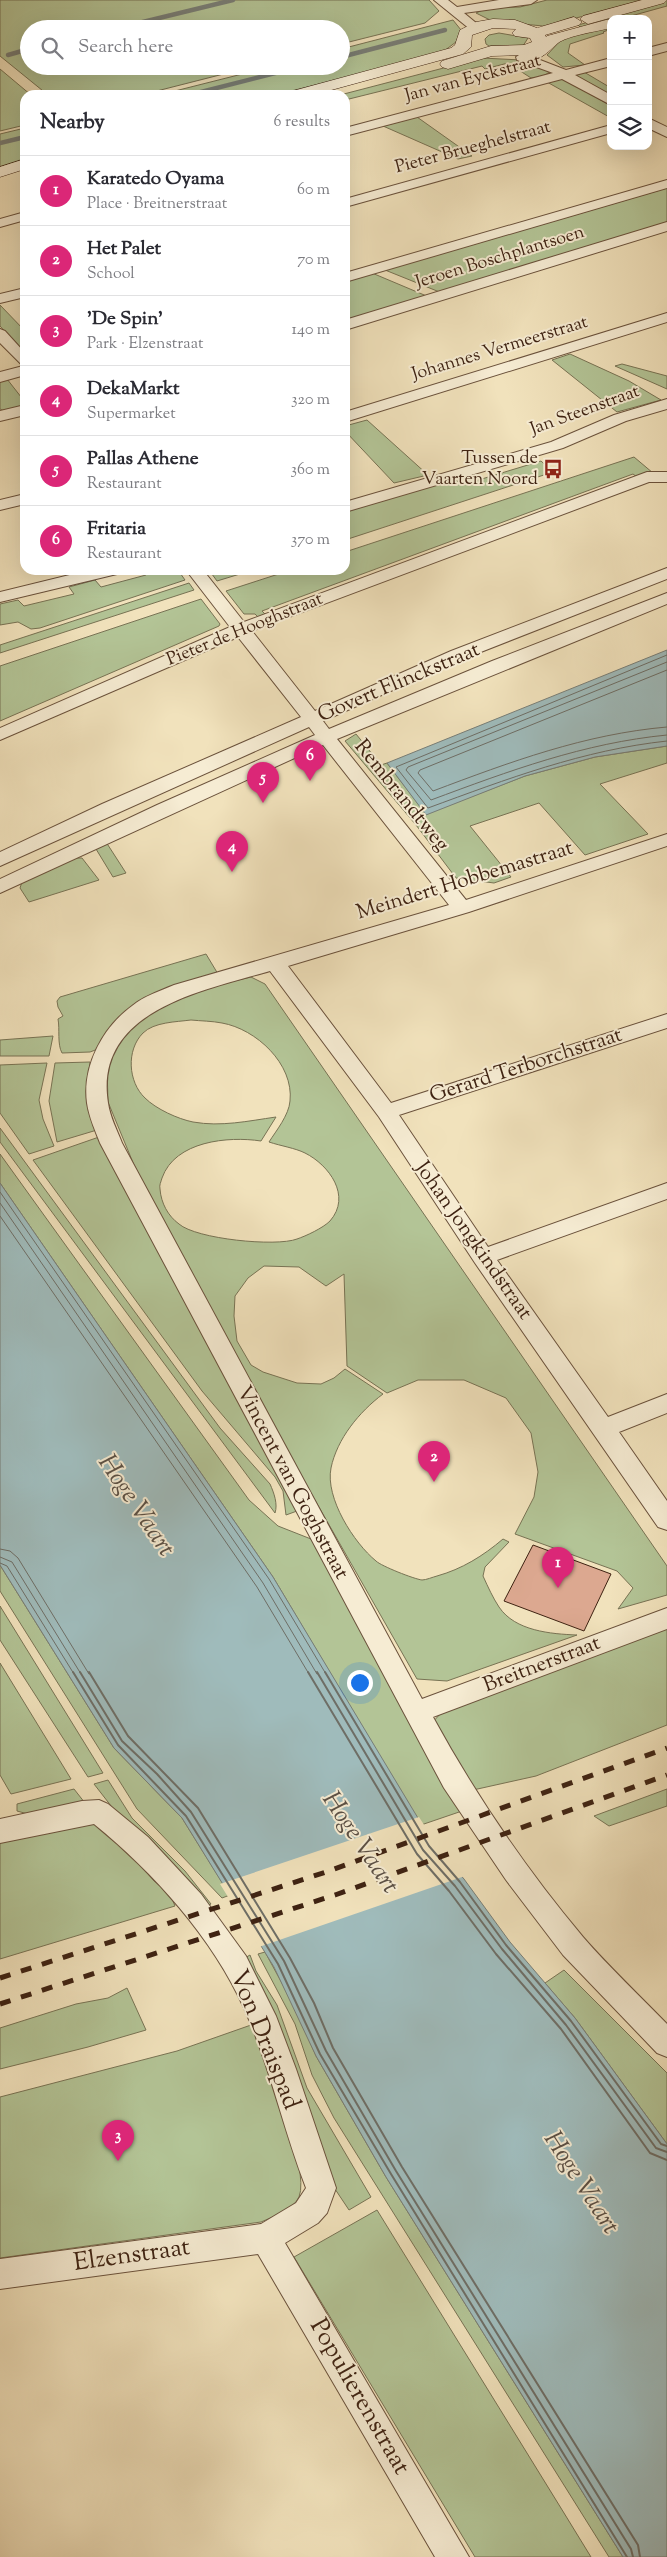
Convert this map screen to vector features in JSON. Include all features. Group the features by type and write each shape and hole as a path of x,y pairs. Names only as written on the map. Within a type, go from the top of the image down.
{"main road":[{"path":"350,90 488,53 521,51 574,22 659,0"},
{"path":"641,15 667,8"},
{"path":"475,31 473,41 477,47 488,53 522,57 538,42 607,24"},
{"path":"314,90 451,53 462,47 475,31 500,28 522,33 538,42"},
{"path":"0,172 20,166"},
{"path":"0,181 20,176"}],"street":[{"path":"440,0 455,7 475,31"},
{"path":"455,7 531,0"},
{"path":"455,7 454,16 475,31"},
{"path":"538,42 552,67"},
{"path":"652,51 667,47"},
{"path":"522,57 552,67 607,98"},
{"name":"Jan van Eyckstraat","path":"350,131 607,63"},
{"path":"652,119 667,133"},
{"name":"Pieter Brueghelstraat","path":"350,202 607,130"},
{"name":"Jeroen Boschplantsoen","path":"350,277 667,184"},
{"path":"0,223 20,217"},
{"name":"Jeroen Boschplantsoen","path":"350,323 667,226"},
{"path":"0,299 20,293"},
{"name":"Johannes Vermeerstraat","path":"350,415 667,317"},
{"path":"0,334 20,356"},
{"path":"0,377 20,371"},
{"name":"Jan Steenstraat","path":"350,506 557,445 620,418 667,404"},
{"path":"0,416 20,411"},
{"name":"Pieter de Hooghstraat","path":"0,735 241,629 647,477 665,476"},
{"path":"0,505 20,500"},
{"name":"Govert Flinckstraat","path":"0,860 109,808 312,717 534,624 667,573"},
{"path":"0,598 91,575"},
{"name":"Rembrandtweg","path":"198,575 462,908"},
{"name":"Govert Flinckstraat","path":"0,887 127,826 326,738 553,642 667,598"},
{"path":"534,624 553,642"},
{"path":"109,808 127,826"},
{"name":"Meindert Hobbemastraat","path":"276,963 462,908 667,840"},
{"name":"Johan Jongkindstraat","path":"276,963 386,1112 483,1257 667,1520"},
{"name":"Vincent van Goghstraat","path":"276,963 181,990 141,1010 118,1033 103,1058 96,1087 97,1101 111,1143 453,1780 530,1891 573,1946 665,2038"},
{"name":"Gerard Terborchstraat","path":"386,1112 667,1021"},
{"path":"483,1257 667,1191"},
{"path":"604,1428 667,1403"},
{"name":"Breitnerstraat","path":"417,1712 667,1618"},
{"name":"Von Draispad","path":"0,1831 82,1813 99,1812 160,1868 190,1900 236,1965 253,1997 282,2071 306,2153 321,2188 316,2203 307,2213 265,2238"},
{"name":"Elzenstraat","path":"0,2274 265,2238"},
{"name":"Populierenstraat","path":"265,2238 453,2557"}],"green space":[{"path":"0,0 429,0 439,11 425,23 350,42 350,20 20,20 20,72 0,56"},
{"path":"547,0 650,0 543,26 492,21 476,13 487,8 520,7"},
{"path":"667,0 667,6 634,15 614,15"},
{"path":"607,17 607,22 582,29 578,25"},
{"path":"453,20 461,30 456,42 440,54 295,90 179,90 238,75 350,75 350,47"},
{"path":"607,26 607,30 604,33 570,44 568,53 585,65 563,67 547,55 562,39"},
{"path":"499,33 528,38 523,46 489,46 486,44 485,39 489,35"},
{"path":"482,58 521,60 551,71 542,77 531,78 508,63 485,69 482,66 350,99 350,92"},
{"path":"0,69 25,90 20,90 20,126 0,131"},
{"path":"584,72 607,86 607,95 571,75"},
{"path":"23,75 220,75 161,90 42,90"},
{"path":"563,78 607,104 607,116 547,82"},
{"path":"417,117 472,156 458,159 383,126"},
{"path":"20,129 20,163 0,169 0,134"},
{"path":"667,188 667,222 442,293 385,270"},
{"path":"372,273 429,297 350,319 350,280"},
{"path":"0,305 20,326 20,348 0,326"},
{"path":"570,354 629,381 661,400 617,412 552,360"},
{"path":"622,364 667,376 667,389 615,366"},
{"path":"7,379 20,396 20,407 4,411 0,409 0,381"},
{"path":"367,420 428,475 394,483 350,436 350,425"},
{"path":"634,457 653,473 637,477 633,474 262,611 266,615 258,617 255,614 244,614 226,591 276,575 350,575 350,550"},
{"path":"541,461 553,472 350,538 350,510 455,479 462,485"},
{"path":"146,575 182,575 185,580 40,628 31,629 18,622 0,625 0,604 18,600 24,606 74,594 69,587 95,580 101,587"},
{"path":"213,575 237,575 217,581"},
{"path":"189,583 194,590 0,653 0,645"},
{"path":"201,599 220,624 219,626 0,721 0,666"},
{"path":"356,734 381,765 387,763 426,814 525,776 595,757 667,746 667,763 600,784 648,834 585,855 539,803 470,826 511,877 494,883 456,878 416,825 345,741"},
{"path":"106,842 126,873 113,877 96,849"},
{"path":"71,858 82,858 99,880 29,902 20,888 22,882"},
{"path":"206,954 218,974 188,983 98,1049 90,1052 62,1053 58,1019 63,1016 57,1001 60,997"},
{"path":"251,977 265,984 667,1566 667,1595 618,1609 633,1588 617,1571 515,1534 534,1497 538,1472 531,1433 506,1398 464,1380 418,1380 387,1393 347,1366 344,1274 326,1286 299,1267 264,1266 248,1278 235,1296 234,1316 237,1341 251,1365 263,1372 297,1383 321,1384 334,1378 345,1369 383,1394 350,1427 338,1447 331,1468 332,1493 343,1519 359,1543 379,1563 422,1580 464,1566 503,1539 509,1542 485,1567 483,1576 499,1607 514,1621 534,1630 577,1635 447,1681 417,1679 239,1367 134,1165 108,1102 107,1067 114,1049 139,1018 204,988","holes":["191,1020 222,1023 248,1033 270,1050 279,1062 286,1074 290,1087 290,1101 285,1117 269,1142 305,1153 314,1158 329,1173 335,1182 339,1202 336,1211 327,1224 301,1238 287,1241 255,1242 202,1234 188,1229 175,1221 166,1209 160,1185 169,1166 178,1156 190,1149 219,1141 233,1139 261,1141 276,1117 224,1124 193,1122 161,1110 145,1098 139,1091 132,1075 132,1057 138,1040 143,1033 153,1027"]},
{"path":"53,1036 49,1056 0,1056 0,1040"},
{"path":"90,1062 88,1077 97,1130 57,1142 49,1101 55,1063"},
{"path":"47,1063 39,1100 43,1119 54,1146 29,1154 0,1113 0,1065"},
{"path":"0,1128 220,1428 270,1484 276,1502 275,1513 0,1142"},
{"path":"99,1137 297,1511 286,1515 283,1491 275,1477 202,1391 33,1160"},
{"path":"0,1154 249,1500 278,1526 311,1539 465,1810 421,1825 273,1577 0,1183"},
{"path":"0,1565 114,1748 182,1818 230,1895 222,1898 137,1809 0,1591"},
{"path":"0,1606 103,1773 88,1777 0,1640"},
{"path":"667,1626 667,1725 536,1776 473,1790 431,1724 441,1713"},
{"path":"0,1663 71,1779 11,1794 0,1775"},
{"path":"108,1780 132,1818 185,1871 211,1904 207,1906 115,1811 94,1784"},
{"path":"74,1789 85,1803 28,1814 17,1811 17,1804"},
{"path":"667,1789 667,1806 609,1826 594,1816"},
{"path":"95,1823 126,1848 154,1881 170,1894 175,1906 0,1959 0,1841"},
{"path":"265,1952 297,2011 316,2056 386,2177 623,2557 609,2557 334,2118 312,2075 295,2024 258,1954"},
{"path":"250,1955 256,1971 277,2005 307,2088 371,2197 349,2210 321,2168 243,1959"},
{"path":"564,1970 667,2073 667,2144 575,2018 545,1983"},
{"path":"127,1988 146,2030 0,2069 0,2028 76,2004 108,1998"},
{"path":"251,2025 284,2112 298,2162 301,2183 299,2197 292,2206 261,2222 0,2258 0,2097 177,2051"},
{"path":"377,2210 591,2557 475,2557 294,2257"}],"water":[{"path":"667,650 667,746 595,757 525,776 426,815 387,763"},
{"name":"Hoge Vaart","path":"0,1183 273,1577 433,1843 464,1879 510,1942 575,2018 667,2144 667,2557 623,2557 386,2177 316,2056 274,1967 182,1818 114,1748 0,1565"}],"pier":[{"path":"419,1817 435,1842 465,1876 259,1947 220,1884"}],"building":[{"path":"533,1545 611,1574 584,1631 504,1601"}],"waterway":[{"path":"151,20 233,0"},
{"path":"350,55 445,30"},
{"path":"8,55 20,52"},
{"path":"209,90 268,75"},
{"path":"0,143 20,138"}],"railway":[{"path":"0,1978 326,1872 667,1748"},
{"path":"0,2004 335,1895 667,1775"}],"place":[{"name":"Tussen de Vaarten Noord","path":"553,469"},
{"name":"Fritaria","path":"310,781"},
{"name":"Pallas Athene","path":"263,803"},
{"name":"DekaMarkt","path":"232,872"},
{"name":"Het Palet","path":"434,1482"},
{"name":"Karatedo Oyama","path":"558,1588"},
{"name":"'De Spin'","path":"118,2161"}]}
